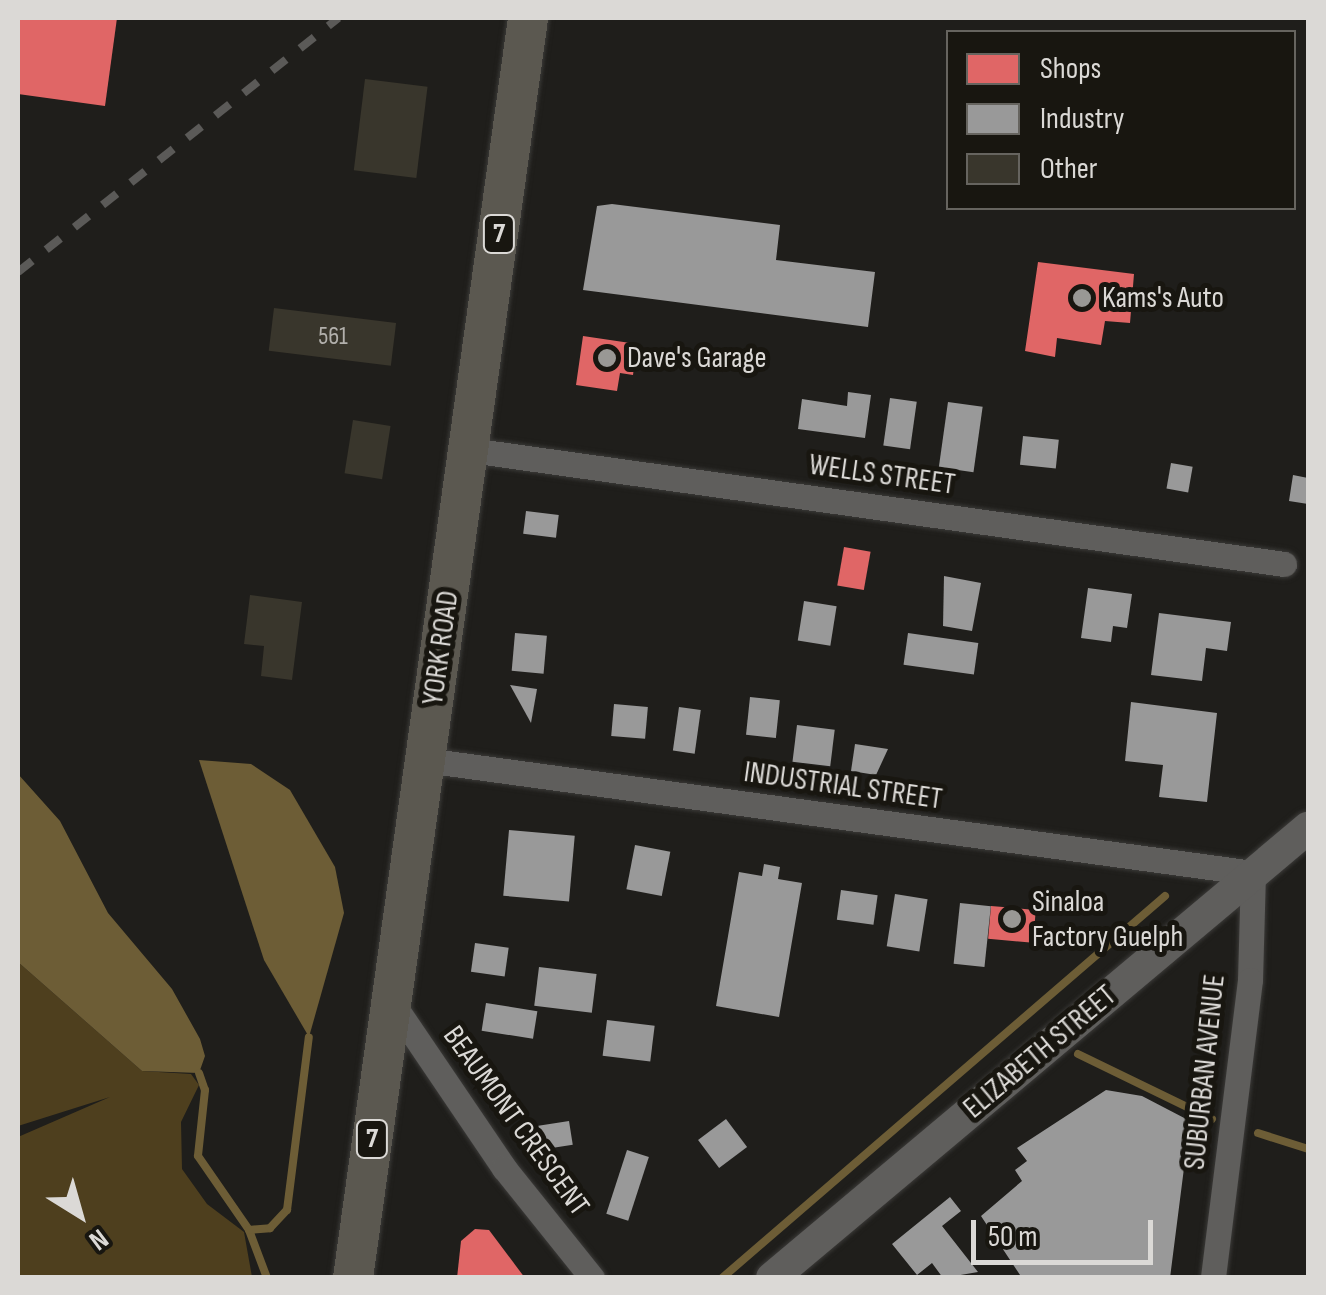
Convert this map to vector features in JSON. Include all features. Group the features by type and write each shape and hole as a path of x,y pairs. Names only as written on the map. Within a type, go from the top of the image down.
{"main road":[{"name":"YORK ROAD","path":"353,1278 528,18"}],"street":[{"name":"WELLS STREET","path":"470,450 1284,564"},
{"name":"INDUSTRIAL STREET","path":"425,760 1254,874"},
{"name":"ELIZABETH STREET","path":"772,1278 1308,828"},
{"name":"SUBURBAN AVENUE","path":"1213,1278 1250,980 1254,874"},
{"name":"BEAUMONT CRESCENT","path":"390,1000 504,1168 592,1278"}],"shaded area":[{"path":"199,760 251,764 290,790 335,867 344,913 309,1037 264,960"},
{"path":"18,774 60,821 108,913 172,989 200,1039 205,1056 199,1073 142,1071 18,962"},
{"path":"18,962 142,1071 191,1074 199,1085 181,1122 182,1169 207,1204 244,1232 252,1277 18,1277 18,1137 110,1097 18,1126"}],"building: Shops":[{"path":"18,18 117,18 105,106 18,94"},
{"name":"Kams's Auto","path":"1038,262 1134,274 1130,323 1105,321 1101,345 1057,338 1055,357 1025,351"},
{"name":"Dave's Garage","path":"583,336 637,344 633,375 620,373 617,391 576,385"},
{"path":"844,547 871,552 864,590 837,585"},
{"path":"991,906 1036,910 1033,943 988,939"},
{"path":"475,1229 489,1230 525,1278 457,1278 461,1241"}],"building: Industry":[{"path":"612,204 780,225 776,260 875,272 868,327 583,290 597,206"},
{"path":"848,392 871,395 865,438 798,429 802,399 847,406"},
{"path":"890,398 917,402 910,449 883,446"},
{"path":"948,402 983,407 973,472 939,467"},
{"path":"1023,436 1059,440 1056,469 1020,465"},
{"path":"1171,463 1193,467 1188,492 1166,489"},
{"path":"1293,475 1308,478 1308,504 1289,501"},
{"path":"526,511 559,515 556,538 523,534"},
{"path":"944,576 981,583 972,631 943,626"},
{"path":"1088,588 1132,594 1127,628 1113,626 1111,642 1081,638"},
{"path":"804,601 837,606 830,646 798,641"},
{"path":"1159,613 1231,622 1227,651 1206,648 1202,681 1151,675"},
{"path":"515,633 547,636 544,674 512,671"},
{"path":"908,633 978,643 974,675 904,665"},
{"path":"510,685 537,689 531,723"},
{"path":"750,697 780,700 776,738 746,735"},
{"path":"1131,702 1217,713 1207,802 1159,797 1163,765 1125,761"},
{"path":"614,704 648,707 645,739 611,736"},
{"path":"679,707 701,710 695,754 673,751"},
{"path":"797,725 835,730 830,766 792,762"},
{"path":"855,744 888,749 876,775 851,771"},
{"path":"509,830 575,836 569,902 503,896"},
{"path":"635,845 670,852 662,896 626,889"},
{"path":"764,864 780,867 778,879 802,883 779,1017 716,1006 739,872 762,876"},
{"path":"841,890 878,895 873,925 837,920"},
{"path":"895,894 928,899 919,952 887,946"},
{"path":"960,903 991,906 984,967 954,964"},
{"path":"475,943 509,948 505,976 471,972"},
{"path":"539,967 597,974 592,1013 534,1006"},
{"path":"486,1003 537,1011 533,1039 482,1031"},
{"path":"607,1020 655,1026 650,1062 603,1056"},
{"path":"1106,1090 1142,1096 1190,1121 1170,1278 1022,1278 981,1216 1022,1181 1015,1170 1027,1161 1017,1148"},
{"path":"726,1119 747,1147 719,1168 698,1140"},
{"path":"569,1121 573,1145 542,1150 538,1126"},
{"path":"627,1150 649,1157 628,1221 606,1214"},
{"path":"950,1197 961,1211 942,1226 978,1272 943,1278 932,1263 917,1275 892,1244"}],"building: Other":[{"path":"365,79 428,87 416,178 354,170"},
{"path":"274,308 396,323 391,366 269,351"},
{"path":"353,420 391,426 382,479 345,473"},
{"path":"250,595 302,602 292,680 261,676 264,646 244,644"}],"waterway":[{"path":"722,1278 1165,896"},
{"path":"249,1230 270,1228 287,1210 309,1037"},
{"path":"1078,1054 1212,1119"},
{"path":"199,1073 205,1090 198,1156 249,1230 267,1278"},
{"path":"1258,1133 1308,1149"}],"railway":[{"path":"18,272 339,18"}],"place":[{"name":"Kams's Auto","path":"1082,298"},
{"name":"Dave's Garage","path":"607,358"},
{"name":"Sinaloa Factory Guelph","path":"1012,919"}]}
